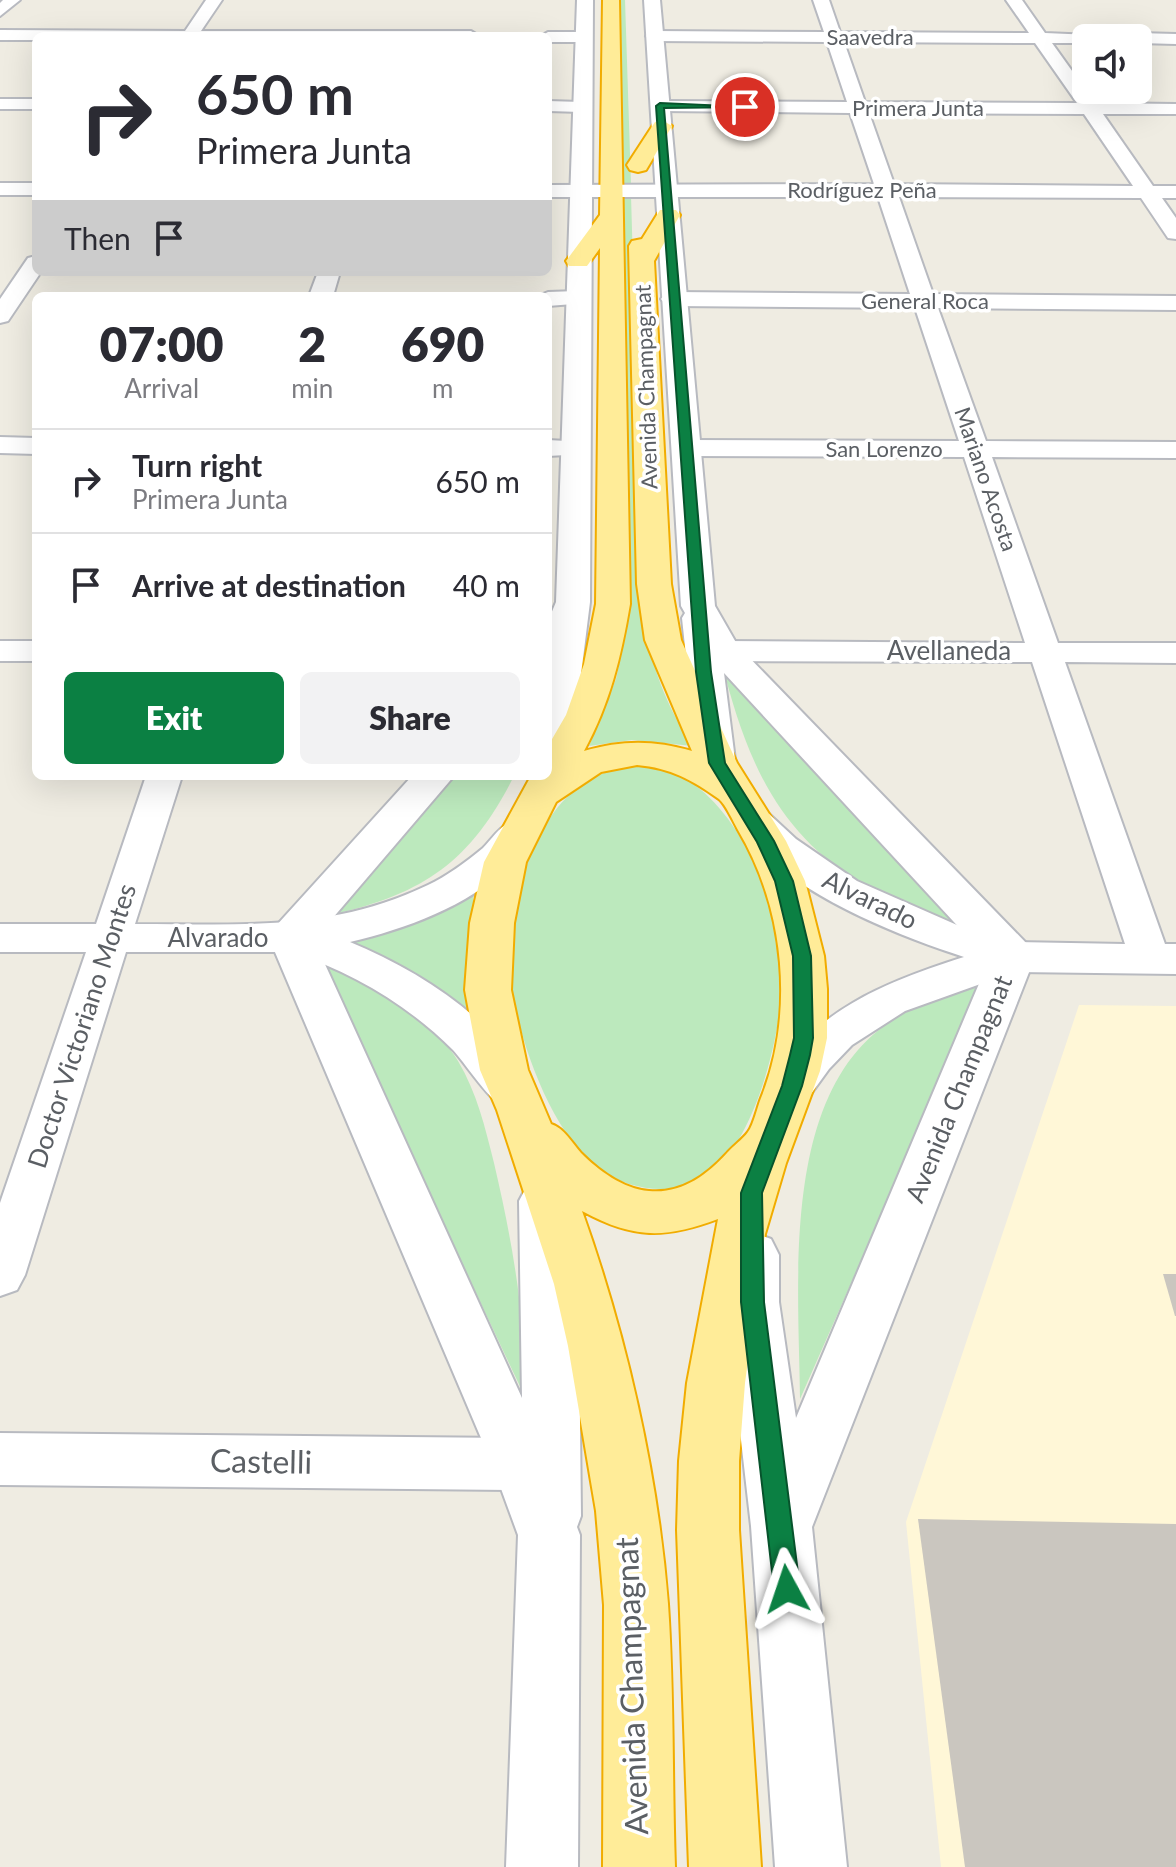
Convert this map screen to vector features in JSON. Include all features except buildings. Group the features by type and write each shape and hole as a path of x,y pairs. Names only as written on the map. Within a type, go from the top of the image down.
{"highway":[{"path":"611,0 612,131 627,198"},
{"path":"627,198 661,116"},
{"path":"580,129 627,198"},
{"name":"Avenida Champagnat","path":"552,776 595,687 607,643 613,604 627,198"},
{"name":"Avenida Champagnat","path":"627,198 656,604 663,640 673,669 732,790 765,841 784,881 802,956 803,1038 784,1105 739,1234 725,1316 709,1461 708,1530 725,1867"},
{"path":"526,821 553,785 581,766 606,758 643,753 668,755 702,767 732,790"},
{"name":"Avenida Champagnat","path":"550,780 505,862 497,890 488,954 488,990 504,1070 581,1284 626,1511 636,1605 639,1867"},
{"path":"518,1103 541,1143 584,1189 612,1205 640,1212 685,1209 725,1190 744,1172 784,1105"}],"street":[{"path":"0,11 12,0"},
{"path":"193,32 214,0"},
{"path":"580,129 585,0"},
{"path":"652,0 661,116"},
{"name":"Mariano Acosta","path":"821,0 1047,651 1163,959"},
{"path":"1014,0 1176,233"},
{"path":"0,35 32,35"},
{"name":"Saavedra","path":"654,36 1072,38"},
{"path":"552,37 583,37"},
{"path":"1152,38 1176,39"},
{"path":"0,104 32,104"},
{"path":"552,106 581,107"},
{"name":"Primera Junta","path":"661,116 858,107 1176,109"},
{"path":"0,189 32,189"},
{"name":"Rodríguez Peña","path":"552,191 627,198 887,191 1176,192"},
{"name":"Avenida Champagnat","path":"559,764 559,698 573,602 562,448 578,298 578,261 627,198 673,299 688,448 704,672 732,790"},
{"path":"4,305 32,268"},
{"path":"552,299 578,298"},
{"name":"General Roca","path":"673,299 1176,303"},
{"path":"4,305 32,300"},
{"path":"0,445 32,446"},
{"name":"San Lorenzo","path":"688,448 1176,450"},
{"name":"Avenida Champagnat","path":"552,641 570,614 573,602"},
{"name":"Avenida Champagnat","path":"698,606 723,651 1013,957 781,1527"},
{"path":"0,651 32,651"},
{"name":"Avellaneda","path":"723,651 1176,653"},
{"name":"Doctor Victoriano Montes","path":"0,1275 163,780"},
{"path":"291,938 430,780"},
{"name":"Alvarado","path":"732,790 789,855 841,891 905,920 1013,957"},
{"name":"Alvarado","path":"0,938 291,938 357,926 439,895 484,867 526,821"},
{"name":"Avenida Champagnat","path":"291,938 522,1464 549,1535"},
{"name":"Alvarado","path":"291,938 341,954 412,993 488,1059 518,1103"},
{"name":"Alvarado","path":"784,1105 818,1052 843,1029 905,991 941,977 1013,957 1163,959"},
{"name":"Avenida Champagnat","path":"542,1867 552,1408 545,1179"},
{"name":"Avenida Champagnat","path":"751,1193 752,1302 781,1527 811,1867"},
{"name":"Castelli","path":"0,1459 522,1464"}],"shaded area":[{"path":"1079,1005 1176,1006 1176,1867 941,1867 906,1522"}],"green space":[{"path":"617,0 625,0 631,185 621,184"},
{"path":"621,195 631,195 643,617 661,684 675,717 693,746 632,740 589,746 616,679 629,615"},
{"path":"721,660 965,925 892,902 837,867 811,844 788,819 755,762"},
{"path":"645,765 694,784 732,824 758,870 767,894 780,943 782,966 782,991 772,1051 752,1114 738,1141 721,1164 702,1180 666,1189 637,1186 606,1174 582,1153 566,1132 538,1081 528,1053 511,975 513,925 518,897 535,844 548,820 564,800 597,776 612,770"},
{"path":"446,780 512,780 479,832 439,872 389,898 326,916"},
{"path":"474,889 471,930 476,1029 322,940"},
{"path":"322,966 361,979 399,1001 432,1029 465,1073 484,1123 507,1221 517,1279 525,1397"},
{"path":"985,980 800,1399 798,1305 802,1201 811,1151 826,1104 848,1062 880,1029 918,1006"}],"route":[{"path":"745,107 660,106 698,606 717,763 765,841 784,881 802,956 804,989 800,1055 792,1086 751,1193 752,1302 787,1589"}]}
